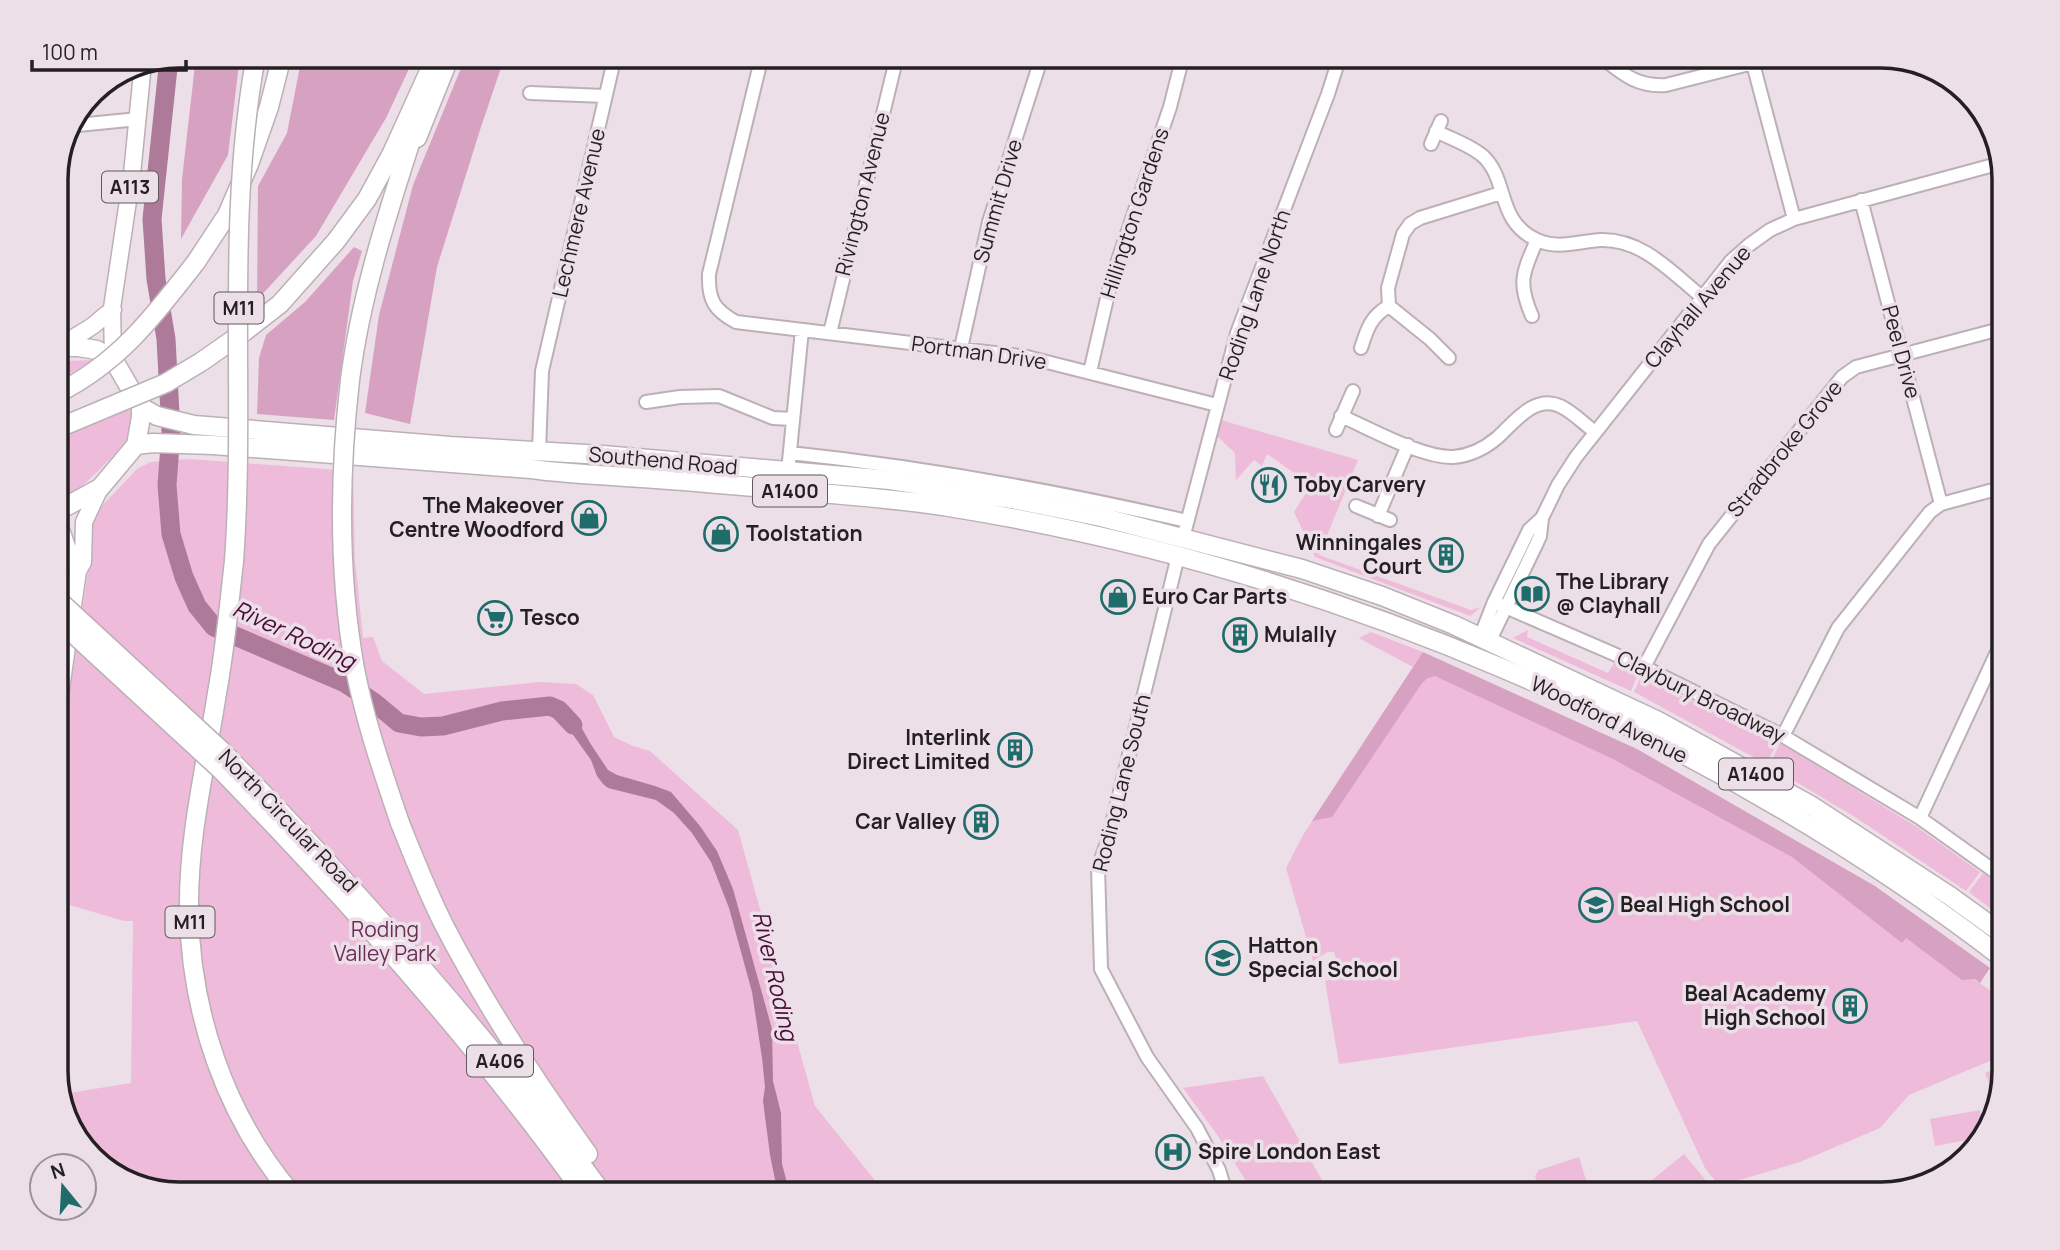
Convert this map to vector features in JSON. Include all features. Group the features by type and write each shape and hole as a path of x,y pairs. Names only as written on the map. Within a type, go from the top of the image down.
{"highway":[{"name":"M11","path":"254,68 248,99 239,241 237,512 229,610 197,808 189,908 196,991 209,1041 227,1087 253,1139 283,1182"},
{"path":"68,388 95,371 132,341 196,262 227,215 249,164 269,107 279,68"},
{"name":"M11","path":"68,424 177,376 244,332 280,304 336,241 367,199 433,68"},
{"name":"M11","path":"435,68 386,217 355,342 345,423 342,487 344,573 355,671 367,719 400,823 444,926 502,1027 597,1167 604,1182"},
{"name":"M11","path":"386,217 445,68"},
{"path":"68,349 90,349 113,359 141,407 145,444 100,488 68,505"},
{"name":"Southend Road","path":"141,407 176,422 890,480 1185,530"},
{"name":"Southend Road","path":"145,444 175,443 531,469 562,474 865,497 946,506 1009,517 1178,556"},
{"name":"Woodford Avenue","path":"1185,530 1370,592 1454,625 1626,705 1812,806 1878,847 1992,926"},
{"name":"Woodford Avenue","path":"1178,556 1358,611 1468,654 1585,706 1661,744 1803,822 1941,912 1992,950"},
{"name":"North Circular Road","path":"68,609 221,750 312,844 416,960 509,1071 594,1182"},
{"name":"North Circular Road","path":"68,629 221,771 301,854 420,988 575,1182"},
{"path":"1468,654 1484,640 1492,653 1563,687 1585,706"}],"main road":[{"name":"A113","path":"113,359 113,310 142,75"},
{"path":"68,341 113,310"},
{"path":"68,640 78,570 83,562 84,523 100,488"},
{"path":"68,549 72,564 78,570"}],"street":[{"name":"Lechmere Avenue","path":"539,451 542,371 612,68"},
{"name":"Portman Drive","path":"759,68 709,274 708,288 712,302 721,314 736,322 1027,357 1217,405"},
{"name":"Rivington Avenue","path":"830,333 894,68"},
{"name":"Summit Drive","path":"961,348 989,222 1038,68"},
{"name":"Hillington Gardens","path":"1090,372 1111,281 1170,107 1180,68"},
{"name":"Roding Lane North","path":"1185,530 1237,333 1336,68"},
{"path":"1616,68 1630,79 1654,86 1724,68"},
{"path":"1754,68 1794,219"},
{"path":"530,93 606,96"},
{"path":"84,124 138,119"},
{"path":"1436,132 1484,157 1494,171 1505,207 1517,226 1537,240 1552,244 1602,240 1637,246 1702,297"},
{"name":"Clayhall Avenue","path":"1484,640 1483,630 1540,536 1542,518 1576,457 1731,261 1770,230 1794,219 1991,166"},
{"path":"1449,358 1389,306 1388,288 1402,234 1410,224 1420,218 1501,193"},
{"name":"Peel Drive","path":"1861,200 1941,504"},
{"path":"1532,316 1522,285 1525,268 1537,240"},
{"path":"1361,348 1368,325 1377,313 1389,306"},
{"path":"788,471 802,330"},
{"name":"Stradbroke Grove","path":"1644,667 1709,544 1842,377 1856,367 1992,331"},
{"path":"1336,430 1353,391"},
{"path":"646,402 680,397 719,396 773,418 793,419"},
{"path":"1341,416 1431,454 1454,457 1477,451 1495,440 1531,407 1549,403 1560,406 1595,432"},
{"path":"1356,506 1384,518 1408,445"},
{"path":"790,453 877,462 1085,498 1185,530"},
{"path":"1783,736 1838,628 1921,523 1941,504 1992,490"},
{"name":"Roding Lane South","path":"1178,556 1108,840 1098,868 1101,969 1147,1057 1197,1128 1223,1182"},
{"name":"Claybury Broadway","path":"1500,605 1644,667 1783,736 1920,818 1992,869"},
{"path":"1920,818 1992,663"}],"green space":[{"path":"94,360 68,375 69,361"},
{"path":"130,409 132,422 125,441 94,475 78,489 68,493 68,438 94,422"},
{"path":"1221,420 1358,460 1319,555 1471,610 1481,607 1470,616 1315,557 1294,512 1311,485 1267,454 1262,466 1254,460 1236,480 1235,453 1217,436"},
{"name":"Roding Valley Park","path":"189,459 353,471 355,559 363,638 373,637 382,661 424,694 540,682 576,684 593,695 614,737 650,751 738,830 815,1106 876,1182 180,1182 137,1173 106,1154 87,1132 70,1093 131,1083 133,921 124,921 68,905 68,703 89,565 90,528 96,512 138,468 151,462"},
{"path":"1528,630 1527,637 1608,673 1614,663 1638,674 1631,691 1513,638"},
{"name":"Beal High School","path":"1371,632 1423,652 1421,655 1805,859 1992,992 1992,1060 1909,1095 1880,1128 1800,1162 1732,1182 1716,1182 1705,1168 1637,1021 1339,1064 1325,981 1341,976 1334,952 1328,952 1313,961 1286,868 1303,835 1413,667 1359,638"},
{"path":"1641,676 1778,742 1766,764 1634,692"},
{"path":"1780,743 1917,827 1980,872 1966,891 1855,817 1769,766"},
{"path":"1983,873 1992,880 1992,910 1969,892"},
{"path":"1992,1070 1991,1087 1985,1073"},
{"path":"1263,1076 1323,1182 1247,1182 1218,1136 1183,1088"},
{"path":"1980,1110 1981,1117 1967,1140 1935,1146 1930,1119"},
{"path":"1684,1154 1707,1182 1650,1182"},
{"path":"1579,1157 1587,1182 1537,1182 1535,1176 1539,1170"}],"shaded area":[{"path":"195,68 239,68 228,155 181,239 182,179"},
{"path":"300,68 409,68 386,118 316,236 257,300 258,186 287,133"},
{"path":"461,68 501,68 437,267 410,424 365,413 379,315 413,185"},
{"path":"354,247 362,251 353,281 334,420 257,414 259,358 266,335 305,302"},
{"path":"1423,652 1637,749 1875,886 1990,968 1980,983 1975,979 1962,980 1906,938 1902,943 1792,857 1613,759 1435,676 1422,683 1332,817 1312,821"},
{"path":"553,699 574,714 608,770 671,792 717,851 733,889 772,1029 773,1081 781,1113 782,1164 787,1182 776,1182 763,1101 765,1087 752,992 729,908 711,862 692,833 674,813 656,800 608,788 603,784 591,760 566,725 555,715"}],"waterway":[{"name":"River Roding","path":"168,69 152,219 156,279 166,339 171,432 167,485 171,534 184,577 197,606 214,627 345,683 399,723 421,727 443,726 502,711 550,706 559,710 573,725"}],"place":[{"name":"Toby Carvery","path":"1269,485"},
{"name":"The Makeover Centre Woodford","path":"589,518"},
{"name":"Toolstation","path":"721,534"},
{"name":"Winningales Court","path":"1446,555"},
{"name":"The Library @ Clayhall","path":"1532,594"},
{"name":"Euro Car Parts","path":"1118,597"},
{"name":"Tesco","path":"495,618"},
{"name":"Mulally","path":"1240,635"},
{"name":"Interlink Direct Limited","path":"1015,750"},
{"name":"Car Valley","path":"981,822"},
{"name":"Beal High School","path":"1596,905"},
{"name":"Hatton Special School","path":"1223,958"},
{"name":"Beal Academy High School","path":"1850,1006"},
{"name":"Spire London East","path":"1173,1152"}]}
